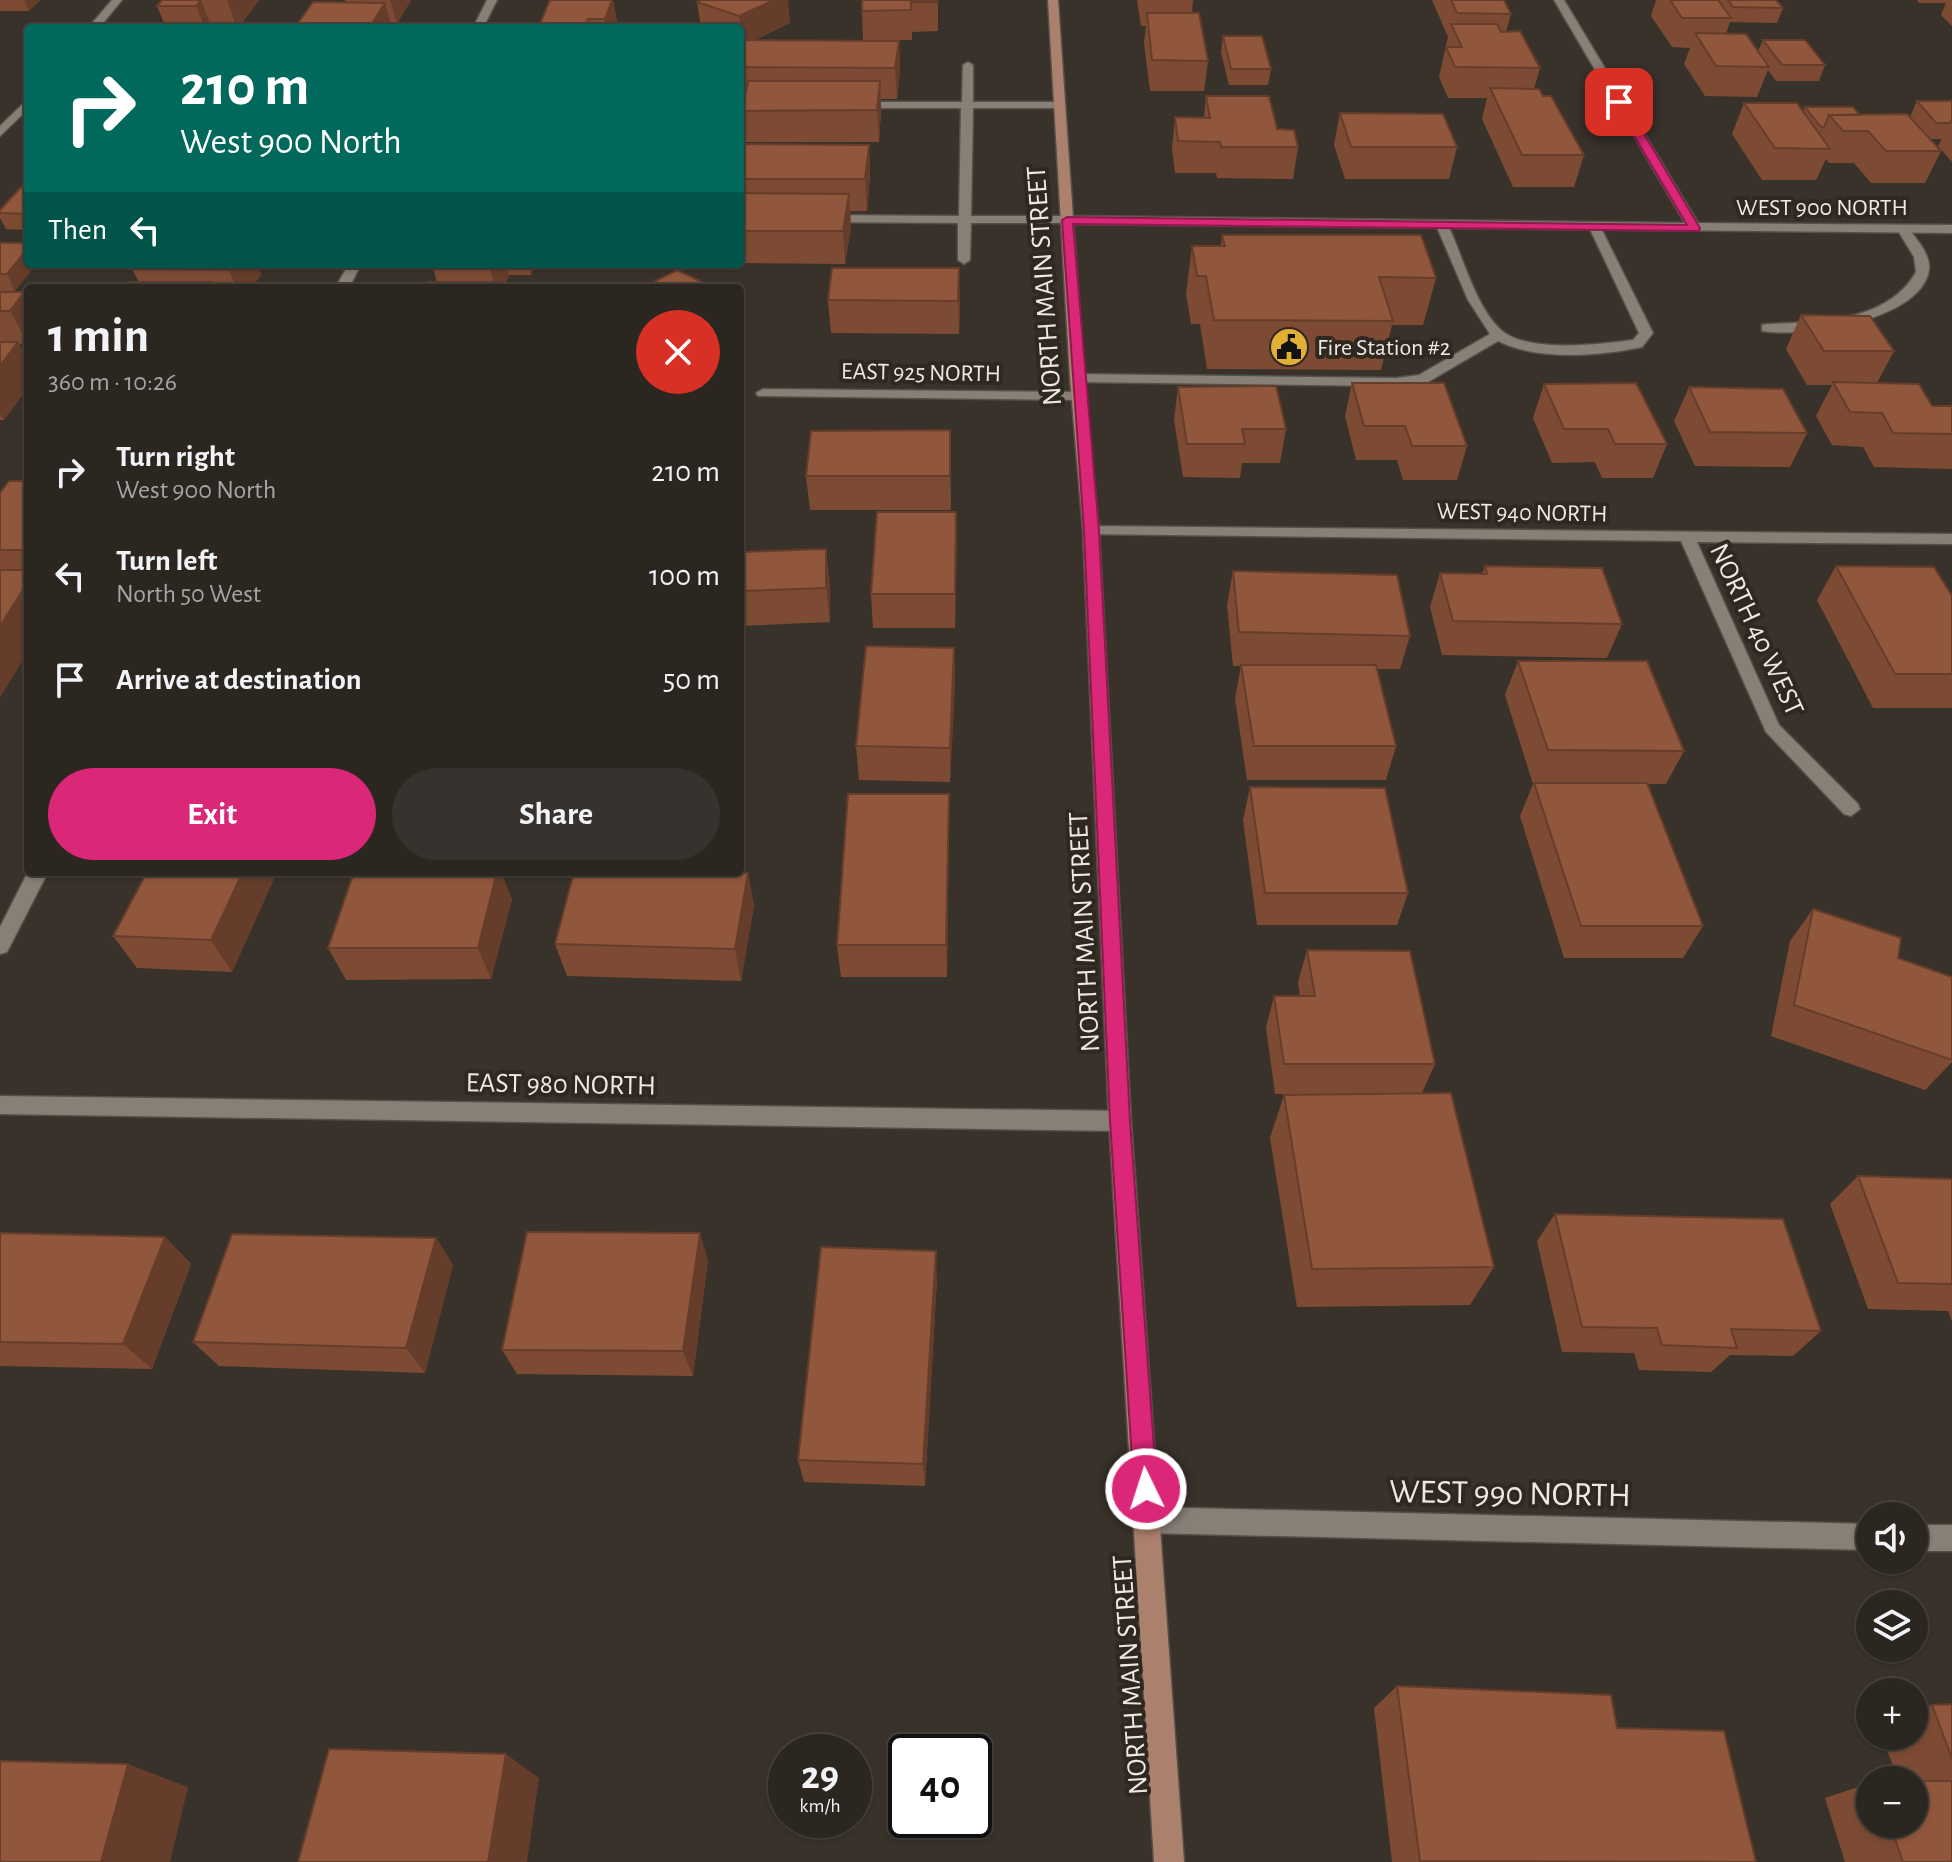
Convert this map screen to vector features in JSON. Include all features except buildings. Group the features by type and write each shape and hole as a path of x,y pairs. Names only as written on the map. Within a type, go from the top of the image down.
{"street":[{"path":"96,24 117,0"},
{"path":"480,24 492,0"},
{"name":"NORTH MAIN STREET","path":"1053,0 1078,387 1091,531 1120,1121 1169,1862"},
{"path":"1559,0 1695,228"},
{"path":"964,260 968,65"},
{"path":"846,105 1058,105"},
{"path":"0,133 24,106"},
{"name":"WEST 900 NORTH","path":"815,219 1952,229"},
{"path":"1442,225 1484,316 1498,335 1524,345 1610,347 1637,344 1646,333 1595,227"},
{"path":"1767,328 1834,325 1871,313 1911,291 1921,276 1923,263 1903,229"},
{"name":"EAST 925 NORTH","path":"763,393 1396,382 1423,379 1498,335"},
{"name":"WEST 940 NORTH","path":"1091,531 1952,539"},
{"name":"NORTH 40 WEST","path":"1687,537 1772,728 1851,809"},
{"path":"0,946 36,876"},
{"name":"EAST 980 NORTH","path":"0,1105 1120,1121"},
{"name":"WEST 990 NORTH","path":"1148,1520 1856,1537"},
{"path":"1928,1538 1952,1538"}],"place":[{"name":"Fire Station #2","path":"1289,347"}],"route":[{"path":"1146,1489 1120,1121 1091,531 1067,220 1695,228 1619,102"}]}
